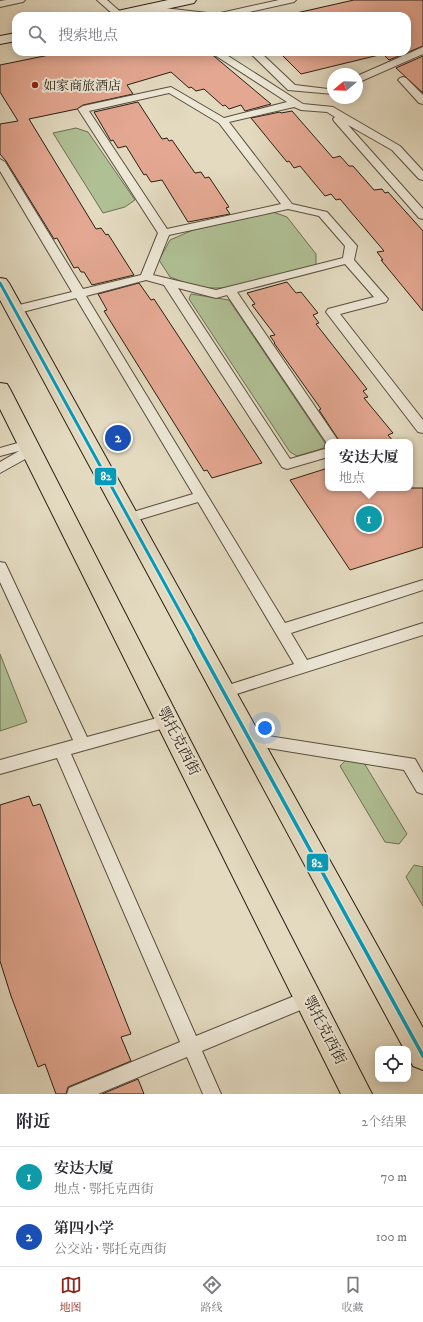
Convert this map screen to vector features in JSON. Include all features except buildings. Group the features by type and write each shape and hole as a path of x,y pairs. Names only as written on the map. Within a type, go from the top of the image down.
{"main road":[{"path":"152,12 181,1"},
{"path":"0,40 12,38"},
{"path":"0,283 423,1056"},
{"name":"鄂托克西街","path":"0,389 357,1094"}],"lane":[{"path":"0,4 20,0"},
{"path":"102,0 113,12"},
{"path":"238,12 291,0"},
{"path":"411,55 423,50"},
{"path":"221,56 301,107 329,109 396,148 423,177"},
{"path":"258,56 292,88 327,92"},
{"path":"363,77 410,56"},
{"path":"403,80 423,101"},
{"path":"164,233 83,109 171,90 223,121 288,206"},
{"path":"223,121 296,103"},
{"path":"329,109 423,216"},
{"path":"0,162 78,294 304,666"},
{"path":"164,233 288,206 323,214 351,246 348,260"},
{"path":"146,277 164,233"},
{"path":"14,310 146,277 216,294 348,260"},
{"path":"348,260 382,299 332,312 423,429"},
{"path":"169,283 287,464 325,453"},
{"path":"230,291 330,439"},
{"path":"0,452 30,447"},
{"path":"0,468 30,447"},
{"path":"128,518 201,496"},
{"path":"0,567 83,744"},
{"path":"282,630 423,585"},
{"path":"224,692 423,629"},
{"path":"0,767 168,721"},
{"path":"249,739 409,764 423,787"},
{"path":"61,750 212,1094"},
{"path":"76,1094 309,998"}],"green space":[{"path":"76,128 88,132 135,200 125,207 103,213 53,133"},
{"path":"273,212 287,217 316,254 316,266 231,288 199,288 170,277 159,260 170,240 193,230"},
{"path":"191,294 229,300 325,443 324,448 297,456 290,452 189,299"},
{"path":"0,654 27,722 0,731"},
{"path":"348,758 361,758 407,834 399,844 385,842 340,766"},
{"path":"414,865 423,867 423,906 406,877"}],"transit line":[{"name":"82","path":"0,283 423,1056"}],"place":[{"name":"如家商旅酒店","path":"35,85"},
{"name":"第四小学","path":"118,438"},
{"name":"安达大厦","path":"369,519"}]}
